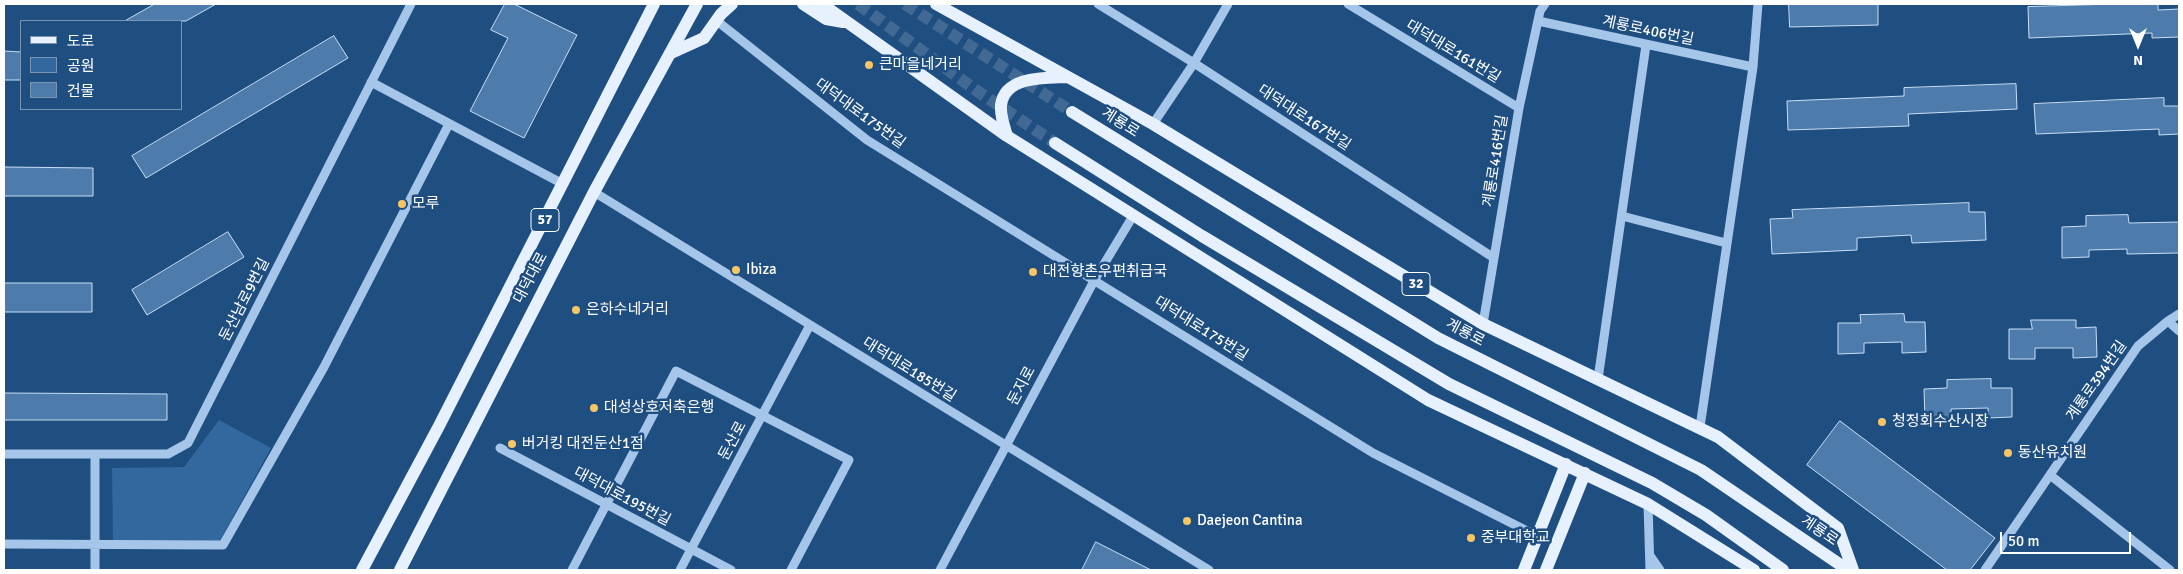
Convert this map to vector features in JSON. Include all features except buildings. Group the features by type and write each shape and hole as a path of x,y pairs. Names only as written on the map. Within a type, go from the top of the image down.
{"main road":[{"name":"대덕대로","path":"400,570 594,192 698,4"},
{"path":"671,53 704,38 732,4"},
{"path":"803,4 826,18 846,22"},
{"path":"822,4 1006,136 1428,400 1648,504 1754,570"},
{"name":"32","path":"938,4 1153,124 1483,324 1718,437 1838,528 1852,570"},
{"name":"대덕대로","path":"362,570 563,184 651,7"},
{"path":"1006,136 1001,104 1008,91 1027,79 1068,77"},
{"name":"계룡로","path":"1072,112 1438,338 1701,470 1848,570"},
{"path":"1056,143 1202,236 1449,384 1652,482 1706,515 1783,570"},
{"path":"1524,570 1566,464"},
{"path":"1546,570 1585,473"}],"street":[{"name":"둔산남로9번길","path":"4,454 168,454 188,443 411,4"},
{"name":"대덕대로167번길","path":"1098,4 1194,63 1494,258"},
{"path":"1153,124 1194,63 1228,4"},
{"name":"대덕대로161번길","path":"1348,4 1518,108"},
{"name":"계룡로416번길","path":"1483,324 1518,108 1538,21 1545,4"},
{"path":"1700,427 1753,67 1758,4"},
{"name":"대덕대로175번길","path":"717,21 867,140 1373,453 1537,536"},
{"name":"계룡로406번길","path":"1538,21 1753,67"},
{"path":"1598,379 1646,45"},
{"path":"370,82 563,184"},
{"path":"4,544 224,545 324,367 450,124"},
{"name":"대덕대로185번길","path":"594,192 1209,570"},
{"name":"둔지로","path":"940,570 1095,280 1133,216"},
{"path":"1622,216 1726,243"},
{"name":"계룡로394번길","path":"1985,570 2138,346 2179,314"},
{"path":"2168,321 2179,331"},
{"name":"둔산로","path":"680,570 810,325"},
{"path":"572,570 676,371 849,460 791,570"},
{"name":"대덕대로195번길","path":"500,448 731,570"},
{"path":"95,454 95,570"},
{"path":"2050,475 2170,570"},
{"path":"1648,504 1650,570"},
{"path":"1651,557 1660,570"}],"green space":[{"path":"219,420 271,448 218,544 113,546 112,468 184,467"}],"tunnel":[{"path":"858,4 977,91 1055,143"},
{"path":"905,4 1072,112"}],"place":[{"name":"큰마을네거리","path":"869,65"},
{"name":"모루","path":"402,204"},
{"name":"Ibiza","path":"736,270"},
{"name":"대전향촌우편취급국","path":"1033,272"},
{"name":"은하수네거리","path":"576,310"},
{"name":"대성상호저축은행","path":"594,408"},
{"name":"청정회수산시장","path":"1882,422"},
{"name":"버거킹 대전둔산1점","path":"512,444"},
{"name":"동산유치원","path":"2008,453"},
{"name":"Daejeon Cantina","path":"1187,521"},
{"name":"중부대학교","path":"1471,538"}]}
